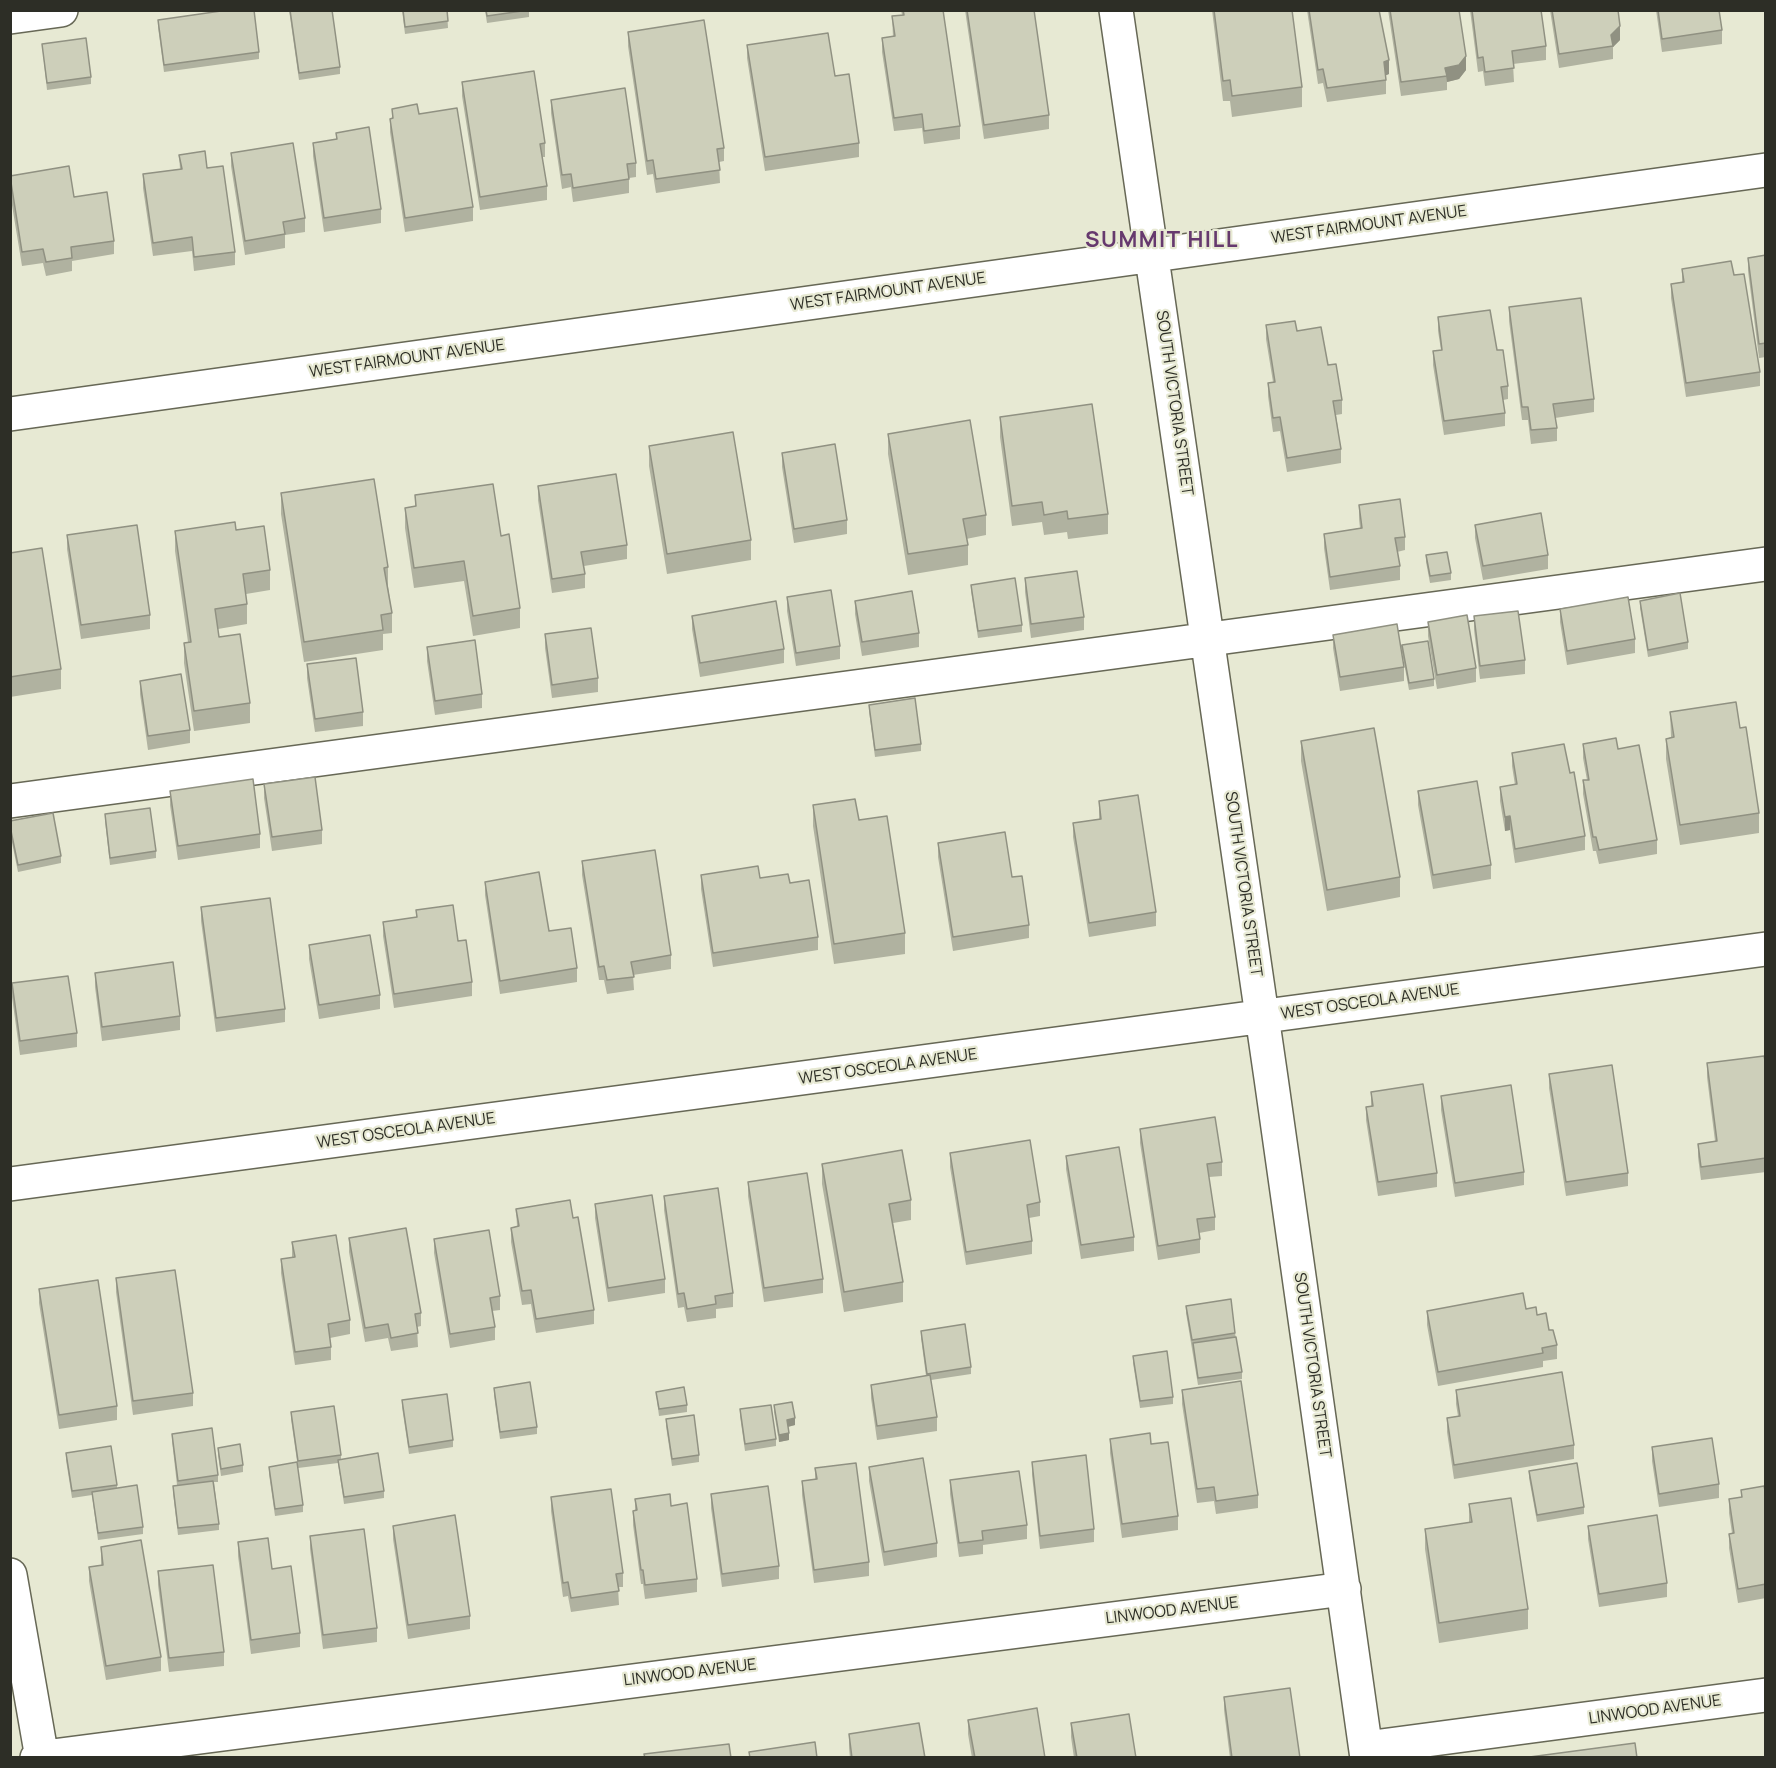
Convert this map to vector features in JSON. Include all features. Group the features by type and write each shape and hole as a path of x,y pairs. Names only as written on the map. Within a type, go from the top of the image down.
{"street":[{"path":"10,17 61,10"},
{"name":"SOUTH VICTORIA STREET","path":"1116,10 1367,1753"},
{"name":"WEST FAIRMOUNT AVENUE","path":"10,414 1766,171"},
{"path":"10,801 1766,564"},
{"name":"WEST OSCEOLA AVENUE","path":"10,1184 1766,948"},
{"path":"10,1575 42,1757"},
{"name":"LINWOOD AVENUE","path":"37,1758 1344,1588"},
{"name":"LINWOOD AVENUE","path":"1367,1753 1766,1695"}],"building":[{"path":"228,10 254,10 259,52 164,65 158,20"},
{"path":"290,10 332,10 340,67 299,73"},
{"path":"403,10 447,10 448,21 405,27"},
{"path":"486,10 529,10 487,16"},
{"path":"903,10 943,10 960,126 924,131 922,114 894,118 882,38 895,36 892,16 904,15"},
{"path":"967,10 1034,10 1049,115 984,125"},
{"path":"1214,10 1292,10 1302,87 1232,96 1230,80 1223,81"},
{"path":"1309,10 1379,10 1389,60 1384,62 1386,80 1327,88 1323,69 1318,70"},
{"path":"1390,10 1459,10 1466,56 1459,65 1445,68 1447,76 1401,82"},
{"path":"1472,10 1541,10 1546,46 1512,51 1514,68 1485,72 1483,57 1478,58"},
{"path":"1552,10 1618,10 1620,26 1611,35 1613,46 1559,54"},
{"path":"1658,10 1719,10 1722,30 1662,39"},
{"path":"704,20 724,148 717,149 720,170 656,179 653,160 647,161 628,32"},
{"path":"828,33 835,76 849,74 859,143 765,157 747,45"},
{"path":"86,38 91,77 47,83 42,44"},
{"path":"534,71 545,143 540,144 547,186 480,197 462,82"},
{"path":"625,88 636,163 627,164 629,179 573,188 571,174 562,175 551,100"},
{"path":"417,104 419,114 457,108 473,207 405,218 390,119 393,118 392,109"},
{"path":"369,127 381,209 324,218 313,143 337,139 336,133"},
{"path":"293,143 305,218 283,222 285,234 245,241 231,153"},
{"path":"205,151 207,168 223,166 235,252 194,257 192,237 153,243 143,174 182,169 179,155"},
{"path":"69,166 74,197 107,192 114,241 71,247 72,258 46,262 43,249 22,252 10,176"},
{"path":"1766,255 1766,343 1759,344 1748,258"},
{"path":"1731,261 1734,275 1744,274 1760,372 1686,383 1671,284 1684,282 1682,269"},
{"path":"1581,298 1594,399 1553,404 1557,428 1531,430 1528,407 1522,407 1509,307"},
{"path":"1490,310 1497,350 1503,350 1508,386 1501,387 1505,413 1444,421 1433,351 1442,350 1438,317"},
{"path":"1295,321 1297,331 1321,327 1328,365 1336,364 1342,400 1333,401 1341,449 1287,458 1280,417 1273,418 1268,383 1275,382 1266,325"},
{"path":"1092,404 1108,514 1068,519 1067,511 1044,515 1042,502 1012,506 1000,417"},
{"path":"970,420 986,515 963,519 968,545 908,554 888,434"},
{"path":"733,432 751,540 667,554 649,446"},
{"path":"835,444 847,520 794,529 782,453"},
{"path":"616,474 627,545 581,552 585,574 552,579 538,486"},
{"path":"374,479 388,567 384,568 392,613 381,615 383,630 304,642 281,493"},
{"path":"493,484 501,536 509,534 520,608 473,616 464,561 414,568 405,508 416,506 415,495"},
{"path":"1400,499 1405,537 1395,538 1400,566 1330,577 1324,534 1362,528 1359,505"},
{"path":"1541,513 1548,555 1483,566 1475,525"},
{"path":"235,522 236,530 264,526 270,570 243,574 247,604 215,609 219,637 240,634 250,703 194,711 184,643 191,642 175,531"},
{"path":"137,525 150,615 81,625 67,535"},
{"path":"42,548 61,669 10,677 10,553"},
{"path":"1447,552 1451,573 1430,576 1426,555"},
{"path":"1077,571 1084,617 1031,624 1025,578"},
{"path":"1015,578 1022,625 978,631 971,585"},
{"path":"831,590 840,646 796,653 787,597"},
{"path":"912,591 919,633 862,642 855,601"},
{"path":"1680,593 1688,642 1648,650 1640,601"},
{"path":"1628,597 1635,639 1567,651 1560,609"},
{"path":"776,601 784,649 700,663 692,616"},
{"path":"1518,611 1525,660 1480,666 1474,616"},
{"path":"1467,615 1476,668 1437,675 1428,622"},
{"path":"1397,624 1404,667 1340,677 1333,635"},
{"path":"591,628 598,678 552,685 545,634"},
{"path":"475,640 482,694 435,701 427,647"},
{"path":"1428,641 1434,679 1409,683 1402,645"},
{"path":"356,658 363,712 315,719 307,664"},
{"path":"181,674 190,730 148,736 140,681"},
{"path":"915,698 921,744 875,750 869,705"},
{"path":"1736,702 1740,728 1746,727 1759,813 1680,825 1666,739 1674,737 1670,712"},
{"path":"1374,728 1400,877 1327,890 1301,741"},
{"path":"1616,738 1618,749 1639,745 1657,840 1599,850 1596,837 1593,837 1583,780 1589,780 1583,744"},
{"path":"1564,744 1570,773 1574,772 1585,836 1515,849 1510,816 1505,817 1500,787 1517,784 1512,753"},
{"path":"315,777 322,830 272,837 264,784"},
{"path":"253,779 260,834 178,846 170,791"},
{"path":"1477,781 1491,865 1433,875 1418,791"},
{"path":"1138,795 1156,912 1089,923 1073,823 1101,819 1099,801"},
{"path":"855,799 859,820 887,816 905,933 834,944 813,805"},
{"path":"150,808 156,851 110,858 105,814"},
{"path":"53,813 61,856 18,865 10,821"},
{"path":"1005,832 1012,877 1022,876 1029,925 953,937 938,843"},
{"path":"655,850 671,955 631,962 634,977 607,980 604,966 599,967 582,861"},
{"path":"758,866 760,878 788,874 790,883 809,880 818,937 713,953 701,875"},
{"path":"539,872 549,931 571,928 577,968 500,981 485,882"},
{"path":"270,898 285,1009 216,1018 201,907"},
{"path":"453,905 458,941 466,940 472,982 394,994 383,922 417,917 416,910"},
{"path":"370,935 380,995 319,1005 309,945"},
{"path":"173,962 180,1016 102,1027 95,973"},
{"path":"68,976 77,1033 20,1041 12,983"},
{"path":"1764,1056 1766,1064 1766,1158 1701,1167 1698,1144 1717,1141 1707,1063"},
{"path":"1612,1065 1628,1173 1566,1182 1549,1074"},
{"path":"1423,1084 1437,1173 1378,1182 1366,1107 1373,1106 1371,1092"},
{"path":"1511,1085 1524,1172 1455,1183 1441,1096"},
{"path":"1215,1117 1222,1162 1207,1164 1215,1217 1197,1219 1200,1239 1158,1246 1140,1129"},
{"path":"1030,1140 1040,1202 1027,1205 1032,1241 966,1252 950,1153"},
{"path":"1119,1147 1134,1237 1081,1245 1066,1156"},
{"path":"902,1150 911,1200 889,1204 903,1282 844,1292 822,1164"},
{"path":"807,1173 823,1279 764,1288 748,1182"},
{"path":"718,1188 733,1293 715,1296 716,1304 687,1309 684,1293 678,1294 664,1196"},
{"path":"652,1195 665,1279 608,1288 595,1204"},
{"path":"570,1200 573,1218 578,1217 594,1310 536,1319 531,1290 522,1291 511,1228 519,1226 516,1209"},
{"path":"406,1228 421,1313 415,1314 418,1333 391,1338 388,1324 365,1328 349,1238"},
{"path":"489,1230 500,1296 490,1298 495,1327 450,1334 434,1239"},
{"path":"336,1235 350,1320 328,1324 331,1347 295,1352 281,1259 295,1257 292,1242"},
{"path":"175,1270 193,1393 133,1401 116,1278"},
{"path":"98,1280 117,1406 59,1415 39,1289"},
{"path":"1523,1293 1526,1309 1536,1307 1537,1315 1546,1313 1549,1330 1553,1330 1557,1345 1542,1348 1543,1353 1438,1372 1427,1311"},
{"path":"1231,1299 1235,1333 1192,1340 1186,1306"},
{"path":"965,1324 971,1367 927,1374 921,1331"},
{"path":"1236,1337 1242,1372 1198,1378 1193,1343"},
{"path":"1167,1351 1173,1397 1140,1401 1133,1356"},
{"path":"1562,1372 1574,1445 1454,1465 1447,1418 1460,1416 1456,1390"},
{"path":"930,1375 937,1417 877,1426 871,1385"},
{"path":"1241,1381 1258,1495 1216,1501 1214,1487 1197,1489 1182,1390"},
{"path":"530,1382 537,1427 500,1432 494,1388"},
{"path":"684,1387 687,1405 659,1409 656,1392"},
{"path":"447,1394 453,1440 409,1447 402,1400"},
{"path":"792,1402 795,1418 787,1420 789,1433 779,1435 774,1405"},
{"path":"771,1405 776,1439 745,1444 740,1409"},
{"path":"334,1406 341,1455 298,1461 291,1412"},
{"path":"694,1415 699,1455 672,1459 666,1419"},
{"path":"212,1428 218,1475 178,1481 172,1434"},
{"path":"1150,1433 1151,1444 1168,1442 1178,1516 1122,1524 1110,1439"},
{"path":"1712,1438 1719,1484 1659,1494 1652,1447"},
{"path":"240,1444 243,1465 221,1469 218,1448"},
{"path":"111,1446 117,1485 72,1491 66,1453"},
{"path":"378,1453 384,1491 344,1497 338,1460"},
{"path":"1086,1455 1094,1529 1040,1536 1032,1462"},
{"path":"923,1458 937,1543 884,1552 869,1467"},
{"path":"297,1462 303,1505 275,1509 269,1467"},
{"path":"856,1463 869,1562 814,1570 802,1481 817,1479 815,1468"},
{"path":"1577,1463 1584,1507 1537,1515 1529,1471"},
{"path":"1019,1471 1027,1525 982,1531 983,1540 959,1543 950,1480"},
{"path":"213,1481 219,1524 178,1528 173,1486"},
{"path":"137,1485 143,1527 98,1533 92,1492"},
{"path":"768,1486 779,1566 722,1574 711,1494"},
{"path":"1764,1486 1766,1494 1766,1584 1738,1589 1729,1534 1734,1533 1729,1499 1742,1497 1741,1490"},
{"path":"611,1489 623,1573 616,1574 619,1591 571,1598 568,1582 563,1583 551,1497"},
{"path":"670,1494 671,1506 687,1503 697,1579 645,1585 633,1511 637,1510 635,1499"},
{"path":"1511,1498 1528,1609 1439,1623 1425,1529 1472,1522 1469,1504"},
{"path":"455,1515 470,1616 408,1625 393,1526"},
{"path":"1657,1515 1667,1583 1599,1594 1588,1526"},
{"path":"364,1529 377,1628 323,1635 310,1536"},
{"path":"268,1538 272,1569 291,1566 300,1633 251,1640 238,1542"},
{"path":"141,1540 161,1657 106,1666 89,1567 103,1565 101,1547"},
{"path":"213,1565 224,1652 169,1658 158,1571"},
{"path":"1290,1688 1300,1758 1232,1758 1224,1697"},
{"path":"1037,1708 1045,1758 975,1758 968,1720"},
{"path":"1129,1714 1136,1758 1077,1758 1071,1723"},
{"path":"919,1723 925,1758 852,1758 849,1734"},
{"path":"815,1742 817,1758 750,1758 749,1752"},
{"path":"1635,1743 1637,1758 1522,1758"},
{"path":"729,1744 731,1758 645,1758 644,1754"}],"district":[{"name":"SUMMIT HILL","path":"1162,241"}]}
